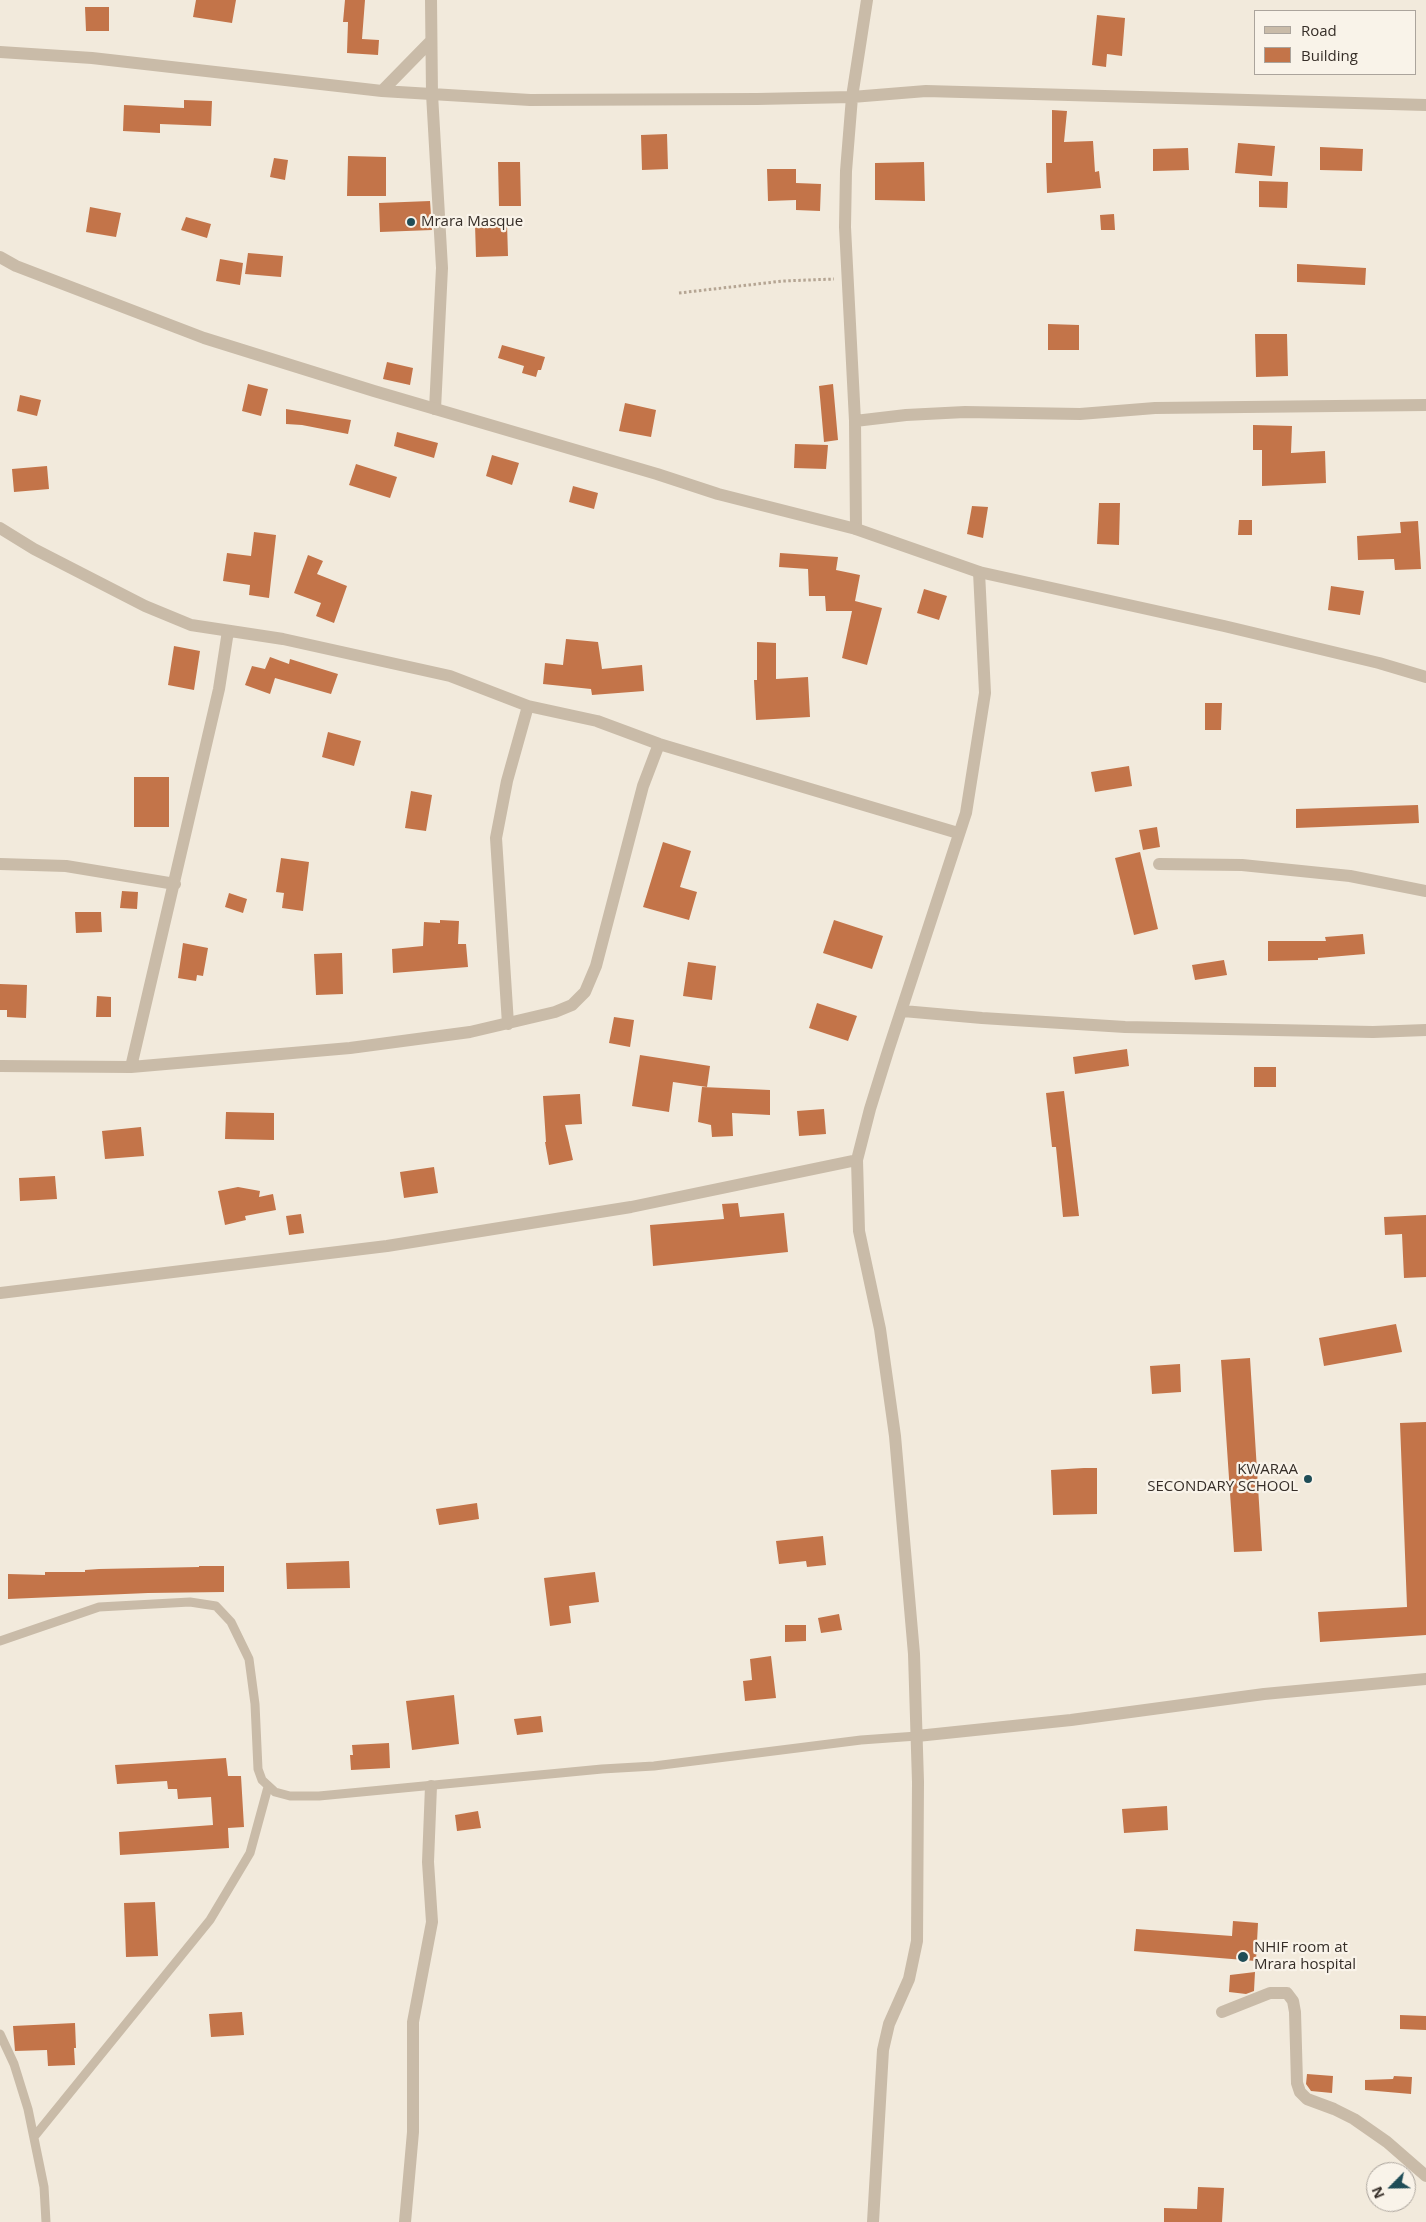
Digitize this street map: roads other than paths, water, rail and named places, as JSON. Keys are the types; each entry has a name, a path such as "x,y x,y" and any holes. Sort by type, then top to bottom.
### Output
{"street":[{"path":"431,0 432,94 442,268 435,409"},
{"path":"856,529 855,421 847,278 846,180 852,96 868,0"},
{"path":"382,91 431,41"},
{"path":"0,52 92,58 382,91 530,100 757,99 936,91 1426,105"},
{"path":"0,257 16,266 204,338 435,409 582,451 718,494 856,529 979,572 1224,626 1426,677"},
{"path":"855,421 906,415 958,412 1080,414 1155,408 1426,405"},
{"path":"0,528 34,549 144,606 191,625 284,639 450,676 528,706 597,721 659,744 958,833"},
{"path":"873,2222 883,2050 889,2024 910,1979 917,1941 917,1736 914,1654 896,1436 880,1329 859,1231 857,1160 870,1110 966,813 985,693 979,572"},
{"path":"131,1068 219,689 228,631"},
{"path":"508,1024 496,838 504,790 528,706"},
{"path":"0,1066 131,1068 350,1048 470,1032 508,1024 572,1006 585,992 596,966 643,786 659,744"},
{"path":"0,864 66,866 175,884"},
{"path":"1159,864 1242,865 1350,876 1426,891"},
{"path":"903,1011 1125,1027 1373,1032 1426,1030"},
{"path":"0,1293 396,1245 631,1207 857,1160"},
{"path":"917,1736 1070,1720 1264,1694 1426,1679"},
{"path":"405,2222 413,2132 413,2022 432,1922 428,1862 431,1786"},
{"path":"1222,2012 1270,1993 1287,1993 1293,2001 1295,2012 1297,2083 1300,2092 1307,2099 1354,2119 1387,2142 1426,2176"}],"lane":[{"path":"0,1641 99,1607 190,1602 216,1606 231,1622 249,1659 255,1704 258,1769 262,1780 275,1792 300,1796 654,1766 861,1740 917,1736"},
{"path":"34,2137 210,1920 250,1853 268,1787"},
{"path":"0,2034 14,2064 28,2109 44,2187 46,2222"}],"place":[{"name":"Mrara Masque","path":"411,222"},
{"name":"KWARAA SECONDARY SCHOOL","path":"1308,1479"},
{"name":"NHIF room at Mrara hospital","path":"1243,1957"}]}
